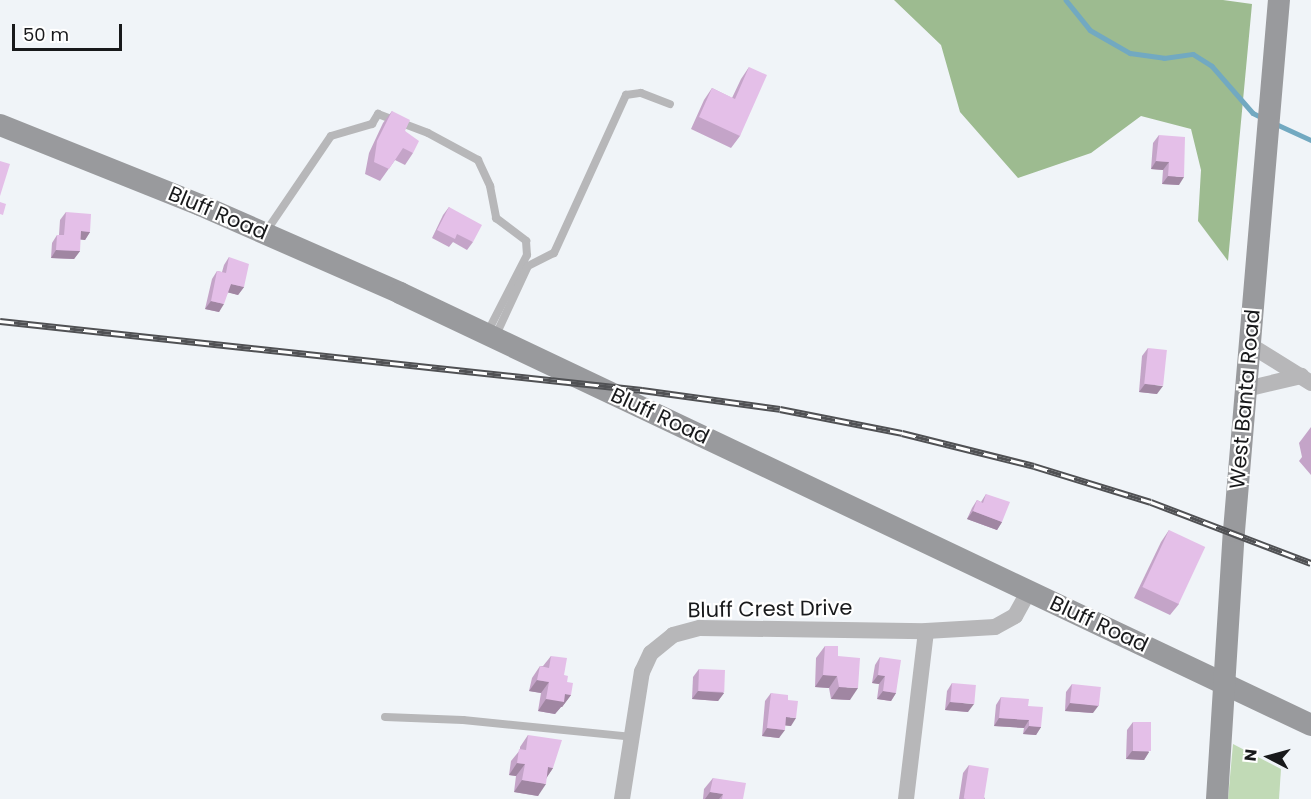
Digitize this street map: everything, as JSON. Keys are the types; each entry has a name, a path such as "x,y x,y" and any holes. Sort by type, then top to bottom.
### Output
{"main road":[{"name":"West Banta Road","path":"1217,799 1246,389 1279,0"},
{"name":"Bluff Road","path":"0,125 265,233 490,335 1311,725"}],"street":[{"path":"1250,345 1306,380"},
{"path":"1246,389 1306,380"},
{"name":"Bluff Crest Drive","path":"622,799 645,666 661,643 680,632 700,628 926,631 1003,626 1015,616 1029,591"},
{"path":"906,799 926,631"}],"lane":[{"path":"490,335 528,266 554,253 626,95 641,93 670,104"},
{"path":"265,233 331,136 372,124 378,114 428,133 478,160 490,186 496,218 526,241 527,255 490,335"},
{"path":"385,717 462,720 632,737"}],"green space":[{"path":"894,0 1223,0 1252,4 1228,261 1198,221 1201,170 1191,129 1141,116 1091,153 1018,178 960,112 941,45"},
{"path":"1233,744 1281,769 1279,799 1228,799"}],"building":[{"path":"749,67 767,75 740,136 699,117 712,88 735,99"},
{"path":"392,111 410,120 405,131 419,141 413,153 403,148 389,169 374,162 377,141"},
{"path":"1159,135 1185,137 1184,177 1168,176 1169,162 1156,161"},
{"path":"0,161 10,164 0,196"},
{"path":"0,202 6,204 3,215 0,214"},
{"path":"449,207 482,225 473,242 457,234 455,239 437,230"},
{"path":"66,212 91,214 90,232 81,231 80,251 56,250 57,235 64,235"},
{"path":"229,257 249,264 244,287 231,284 224,304 211,301 217,271 226,273"},
{"path":"1148,348 1167,350 1163,386 1144,384"},
{"path":"986,494 1010,502 1002,522 973,511 977,500 983,503"},
{"path":"1169,530 1205,547 1179,604 1142,587"},
{"path":"825,646 838,646 838,656 860,658 858,688 839,687 837,676 823,675"},
{"path":"551,656 567,658 564,675 568,676 567,682 573,683 571,695 565,694 564,702 546,699 549,682 537,680 540,666 549,668"},
{"path":"880,657 901,660 896,693 883,691 885,676 878,675"},
{"path":"699,669 725,670 724,692 698,691"},
{"path":"952,683 976,685 974,704 950,702"},
{"path":"1072,684 1101,687 1099,706 1070,703"},
{"path":"771,693 788,695 788,700 798,701 796,718 786,717 785,730 767,728"},
{"path":"1001,697 1029,699 1028,706 1043,707 1041,727 1029,726 1029,720 999,718"},
{"path":"1133,722 1151,722 1151,751 1133,751"},
{"path":"528,735 562,740 553,768 548,767 546,784 522,780 525,764 517,763 519,749 526,750"},
{"path":"969,765 989,768 984,799 964,799"},
{"path":"713,778 746,783 743,799 722,799 723,794 710,792"}],"waterway":[{"path":"1066,0 1090,30 1130,53 1164,58 1193,54 1212,66 1253,113 1261,117"},
{"path":"1274,123 1311,140"}],"railway":[{"path":"0,321 642,390 780,409 902,433 1034,466 1151,502 1311,563"}]}
